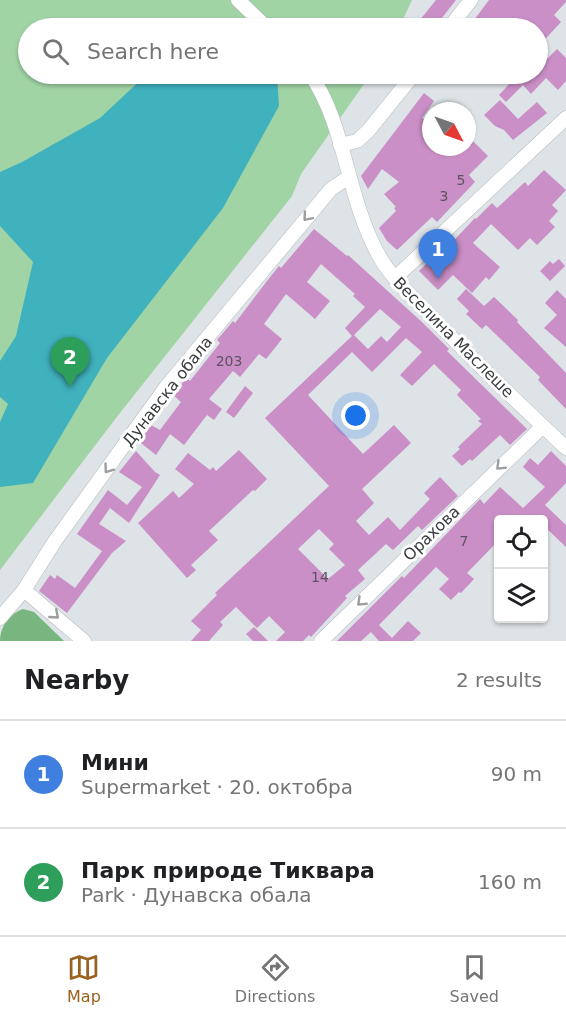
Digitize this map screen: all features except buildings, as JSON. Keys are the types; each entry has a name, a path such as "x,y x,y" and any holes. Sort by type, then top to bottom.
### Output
{"street":[{"path":"238,0 257,18"},
{"path":"457,18 471,0"},
{"name":"Веселина Маслеше","path":"315,84 325,102 369,237 377,254 395,278 465,352 566,448"},
{"path":"340,145 357,141 368,131 406,84"},
{"path":"395,278 566,118"},
{"name":"Дунавска обала","path":"0,618 24,590 55,541 166,387 331,189 349,177"},
{"name":"Орахова","path":"321,641 543,426"},
{"path":"24,590 84,641"}],"green space":[{"path":"0,0 412,0 404,18 18,18 18,84 364,84 301,174 292,196 116,418 0,570"},
{"path":"23,609 34,612 64,641 0,641 6,622"}],"water":[{"path":"136,84 278,84 279,106 223,208 107,358 33,483 0,487 0,422 8,404 0,397 0,361 16,336 33,262 0,226 0,172 100,118"}],"place":[{"name":"Мини","path":"438,279"},
{"name":"Парк природе Тиквара","path":"70,387"}]}
